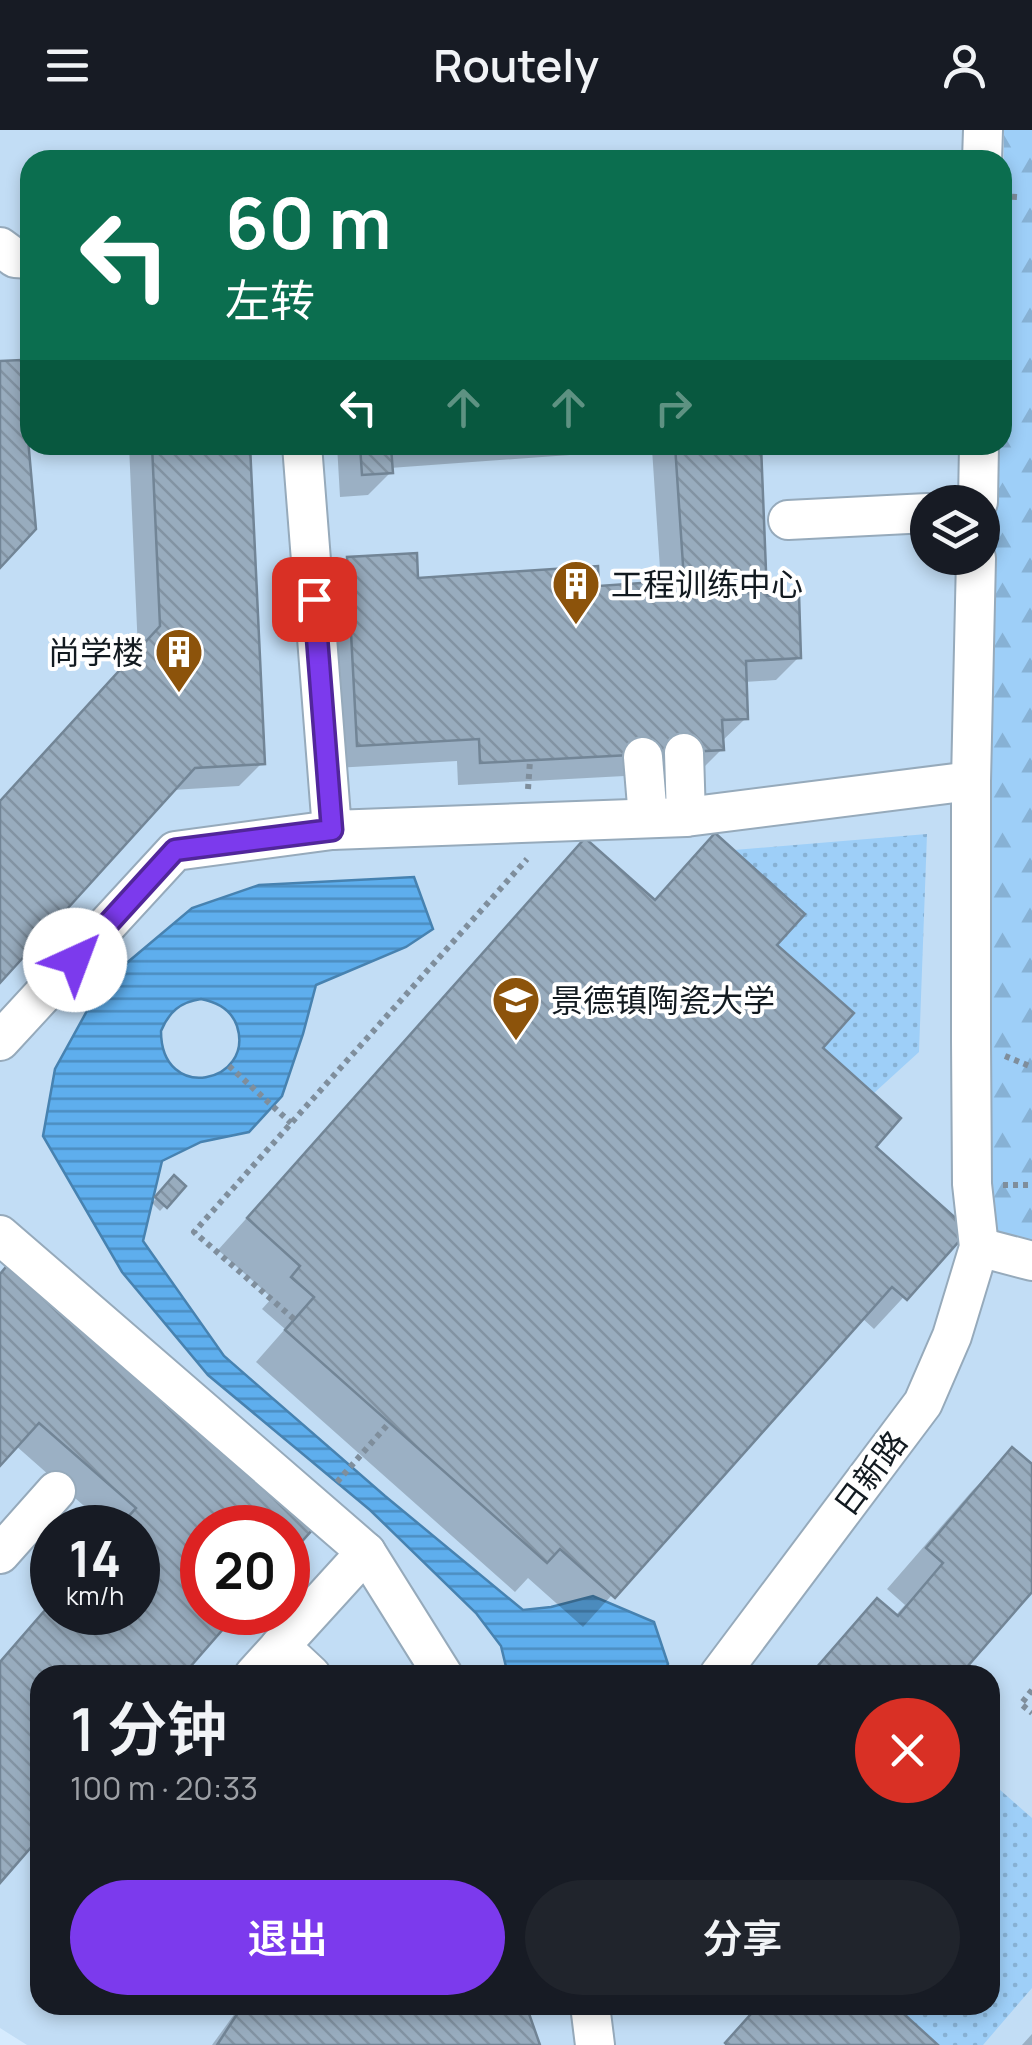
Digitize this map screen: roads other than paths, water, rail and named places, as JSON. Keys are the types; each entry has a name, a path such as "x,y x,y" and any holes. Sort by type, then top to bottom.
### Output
{"lane":[{"path":"303,455 332,830"},
{"path":"978,485 979,455"},
{"path":"788,520 910,514"},
{"path":"976,575 970,781 972,1184 979,1247 1032,1262"},
{"path":"684,753 686,817"},
{"path":"644,757 648,818"},
{"path":"0,1041 175,850 332,830 686,817 970,781"},
{"path":"0,1235 366,1552 436,1665"},
{"name":"日新路","path":"726,1665 922,1403 952,1336 979,1247"},
{"path":"0,1554 56,1491"},
{"path":"263,1665 366,1552"},
{"path":"280,1646 300,1665"},
{"path":"591,2015 595,2045"}],"place":[{"name":"工程训练中心","path":"576,626"},
{"name":"尚学楼","path":"179,694"},
{"name":"景德镇陶瓷大学","path":"516,1042"}]}
